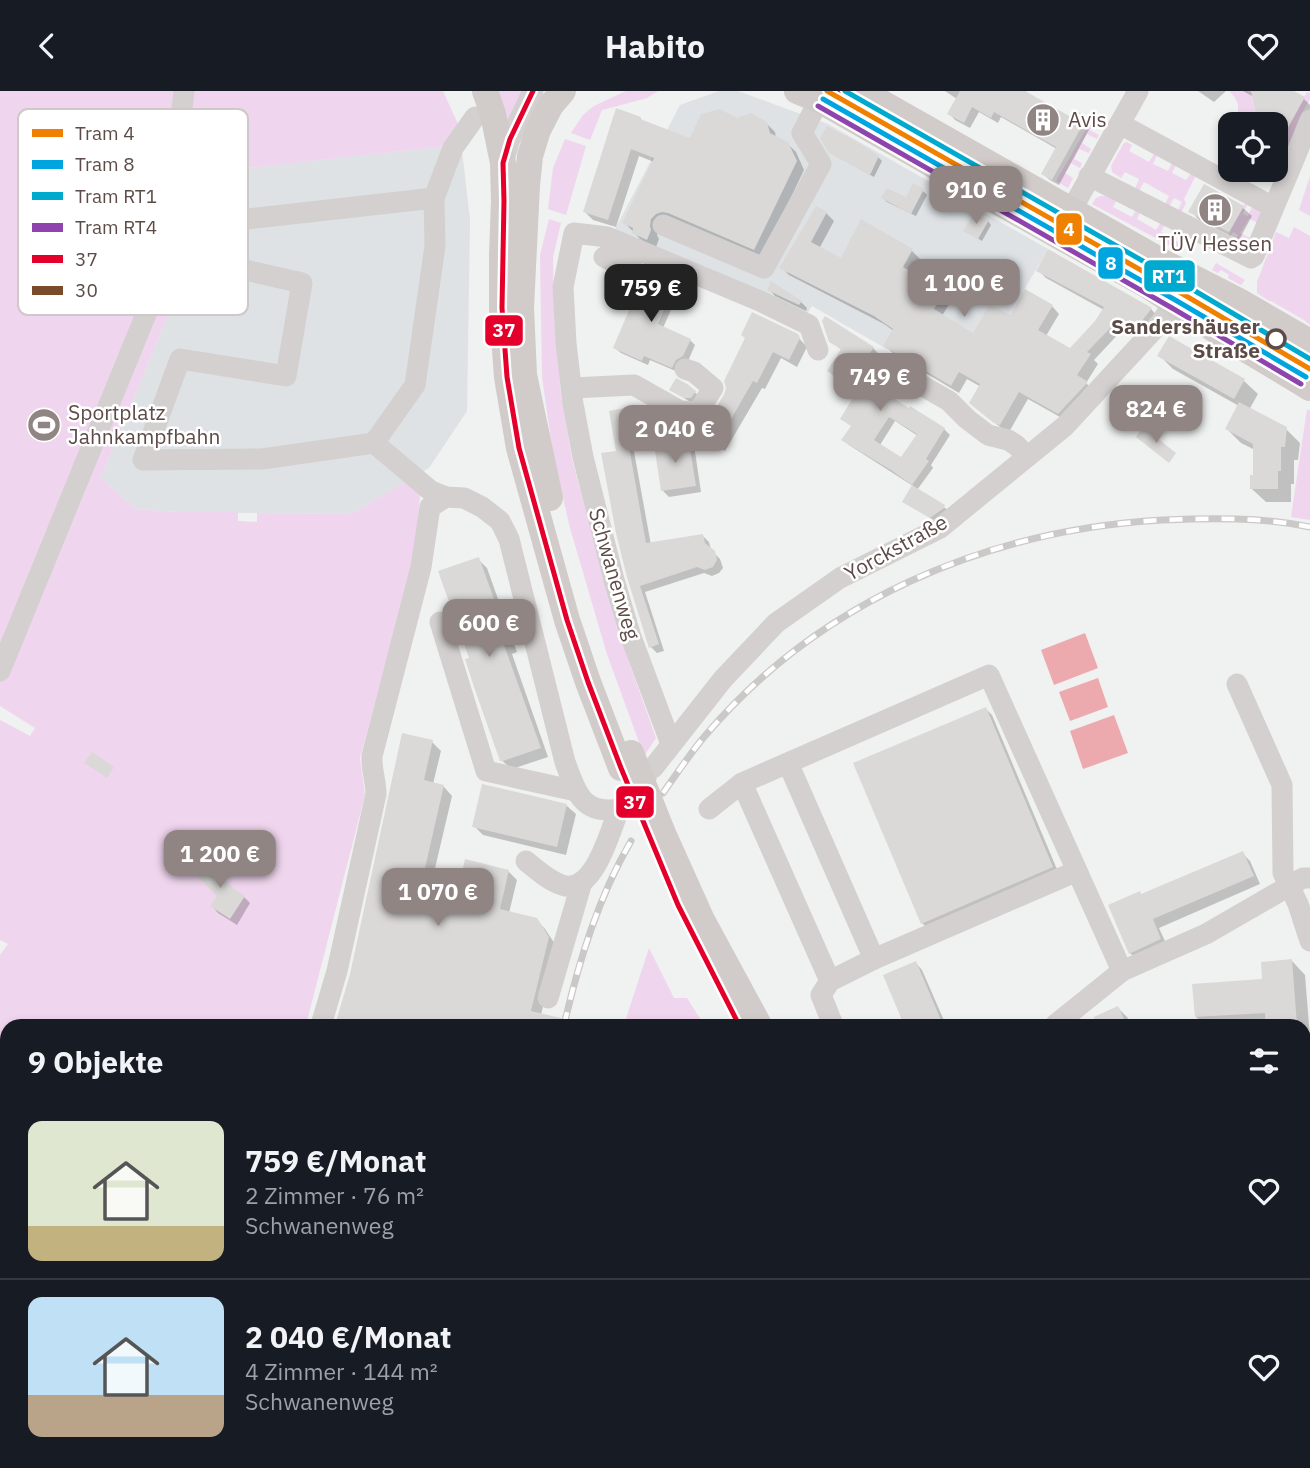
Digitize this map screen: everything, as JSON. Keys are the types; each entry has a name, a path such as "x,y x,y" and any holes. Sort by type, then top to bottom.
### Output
{"main road":[{"path":"485,91 493,114 503,163 502,308 507,377 519,448 568,620 588,682 626,760 658,838 756,1019"},
{"path":"563,91 538,130 530,156 521,308 524,375 551,507 576,601 608,694 626,760"},
{"path":"860,91 1310,342"},
{"path":"817,94 1051,232 1145,284 1178,296 1310,388"},
{"path":"658,838 678,905 736,1019"}],"street":[{"path":"182,109 184,91"},
{"path":"503,163 510,139 533,91"},
{"path":"1072,209 1138,91"},
{"path":"663,225 764,268 821,164 802,133 817,94"},
{"path":"248,271 302,283 286,376 180,359 143,460 262,459 374,443 415,385 435,246 434,198 453,148 475,117"},
{"path":"1089,176 1251,258 1310,120"},
{"path":"1120,124 1273,207"},
{"path":"248,219 434,198"},
{"name":"Schwanenweg","path":"637,249 607,237 574,233 563,286 566,343 583,457 614,580 631,637 671,744"},
{"path":"604,257 627,269 637,249 761,301 809,325 818,350"},
{"path":"1178,296 1310,365"},
{"name":"Yorckstraße","path":"653,768 723,679 776,623 841,578 940,527 1065,426 1161,322 1178,296"},
{"path":"0,671 146,315"},
{"path":"572,388 634,385 680,411 698,412 713,388 694,372 685,369"},
{"path":"893,369 949,401 988,435 1008,440 1027,456"},
{"path":"374,443 431,491 446,497 464,498 482,507 500,521 509,539 565,762 576,791 581,800 591,807 606,811 619,809 595,868 581,885 548,998"},
{"path":"323,1019 337,971 376,794 376,780 371,767 372,756 421,567 429,507 446,497"},
{"path":"440,622 486,771 576,791"},
{"path":"709,809 742,783 989,675 1122,971"},
{"path":"1237,684 1282,785 1283,873 1298,904 1310,941"},
{"path":"788,763 874,960"},
{"path":"742,783 830,981"},
{"path":"526,861 562,885 581,885"},
{"path":"831,1019 821,995 830,981 1077,871"},
{"path":"1062,1019 1122,971 1206,934 1303,878 1310,878"}],"shaded area":[{"path":"0,91 177,91 175,109 18,109 18,315 136,315 0,660"},
{"path":"190,91 443,91 458,124 447,146 248,168 248,109 188,109"},
{"path":"496,91 528,91 508,129"},
{"path":"626,91 658,91 647,98 602,110 590,140 571,133 583,115 594,106"},
{"path":"719,91 738,91 828,124 1048,249 992,345 979,337 951,386 812,306 800,324 613,233 680,105"},
{"path":"1229,91 1247,91 1253,94 1255,112 1238,112 1234,96"},
{"path":"1307,92 1310,93 1310,99 1302,113 1299,135 1288,157 1288,126"},
{"path":"1089,124 1092,125 1090,130 1099,135 1097,139 1087,134 1082,143 1091,149 1089,153 1079,149 1074,159 1082,163 1080,168 1071,163 1065,173 1073,178 1068,188 1056,181"},
{"path":"565,139 586,146 566,215 548,209 553,168"},
{"path":"1127,142 1132,145 1129,151 1149,162 1154,154 1157,155 1153,164 1168,171 1172,163 1176,165 1172,173 1186,180 1191,173 1196,175 1184,199 1186,203 1180,215 1177,212 1182,202 1174,198 1168,208 1164,206 1169,196 1144,182 1139,191 1135,189 1139,179 1125,172 1121,178 1112,172 1111,166"},
{"path":"447,146 462,151 470,219 467,411 429,468 351,514 136,509 101,478 168,315 248,315 248,168"},
{"path":"1310,176 1310,216 1299,210"},
{"path":"1101,196 1116,201 1113,207 1132,217 1137,208 1141,210 1137,219 1156,230 1161,222 1165,224 1161,232 1181,244 1178,250 1092,204"},
{"path":"1246,202 1248,203 1243,214 1248,216 1253,205 1260,212 1259,223 1249,219 1240,233 1250,238 1245,245 1233,243 1238,235 1233,232 1225,241"},
{"path":"549,219 561,223 553,257 554,318 561,395 572,459 630,665 656,738 644,756 607,654 570,528 553,454 542,377 540,255"},
{"path":"1294,227 1310,236 1310,325 1257,293 1257,282 1276,232 1289,238"},
{"path":"1216,263 1245,280 1241,285 1228,278 1229,275 1221,270 1218,273 1212,270"},
{"path":"150,315 168,315 101,478 136,509 238,512 238,521 257,522 257,513 351,514 405,482 420,495 415,554 360,758 365,795 308,1019 0,1019 0,955 8,944 0,940 0,720 30,736 35,728 0,706 0,681"},
{"path":"1307,409 1310,411 1310,520 1291,517"},
{"path":"1085,633 1098,668 1054,685 1041,650"},
{"path":"1098,678 1108,707 1070,721 1059,692"},
{"path":"1114,715 1128,753 1083,769 1070,731"},
{"path":"649,948 674,998 687,998 700,1019 626,1019"}],"building":[{"path":"960,91 1025,91 1071,117 1075,110 1087,117 1052,180 1041,174 1056,147 994,112 991,118 972,107 964,123 947,114"},
{"path":"1251,91 1294,91 1305,97 1288,127 1288,112 1255,112"},
{"path":"616,108 690,138 701,114 720,109 737,118 751,113 767,122 770,133 788,142 797,161 754,250 662,212 651,219 647,240 632,233 633,228 622,223 654,158 631,149 608,220 583,212"},
{"path":"827,126 879,156 870,175 829,153 820,138"},
{"path":"913,183 924,189 911,214 881,198 887,188 906,197"},
{"name":"TÜV Hessen","path":"1204,184 1244,206 1229,232 1188,212"},
{"path":"816,206 827,212 811,242 841,258 861,219 913,249 903,267 930,283 934,276 949,285 934,309 973,333 990,304 1010,315 1025,289 1053,305 1038,330 1070,348 1095,321 1104,307 1036,271 1048,249 1152,308 1134,331 1117,321 1087,352 1091,354 1077,375 1088,382 1058,414 1019,392 1000,425 969,403 980,384 959,372 951,386 883,346 893,329 874,316 779,268"},
{"path":"975,212 989,220 978,239 963,231"},
{"path":"647,268 676,280 658,324 691,339 683,356 676,360 672,368 644,356 642,361 613,348"},
{"path":"771,281 802,301 799,305 767,290"},
{"path":"752,312 798,334 800,338 789,360 773,352 757,383 753,381 716,445 695,432 699,425 709,419 724,395 724,381 745,338 741,335"},
{"path":"825,316 874,347 856,375 945,428 926,459 929,461 912,485 841,440 851,426 840,419 857,391 827,371 841,349 829,342 822,321","holes":["889,417 917,434 901,457 874,440"]},
{"path":"1169,336 1245,379 1234,399 1157,356"},
{"path":"676,378 696,391 691,398 684,398 669,390"},
{"path":"1239,402 1287,427 1285,447 1281,447 1278,489 1250,489 1253,444 1225,429"},
{"path":"630,407 634,428 626,430 646,543 703,534 705,543 715,551 717,560 713,567 705,570 697,567 640,586 659,644 649,648 616,533 601,453 616,451 609,411"},
{"path":"1143,427 1176,453 1169,463 1136,437"},
{"path":"688,437 696,486 661,491 655,451 662,450 661,441"},
{"path":"912,485 945,505 944,508 930,518 902,502"},
{"path":"479,557 510,644 504,645 541,748 503,761 500,761 474,687 465,659 469,658 438,571"},
{"path":"986,707 1053,867 921,924 853,763"},
{"path":"402,733 433,740 424,780 444,785 420,890 456,899 465,859 509,870 500,909 537,918 549,937 531,1011 565,1019 337,1019 350,974"},
{"path":"92,752 114,767 107,778 84,763"},
{"path":"482,784 567,804 557,847 472,827"},
{"path":"1243,851 1254,876 1153,919 1161,939 1129,954 1108,905"},
{"path":"205,860 245,896 230,919 210,906 217,896 193,872"},
{"path":"1292,959 1297,1019 1265,1019 1265,1013 1195,1017 1192,984 1262,979 1261,962"},
{"path":"916,961 940,1019 901,1019 883,975"},
{"path":"1118,1006 1124,1019 1095,1019 1094,1017"}],"tunnel":[{"path":"619,809 649,772"}],"railway":[{"path":"663,793 704,737 749,689 799,647 853,611 910,581 970,557 1032,539 1097,527 1162,520 1218,519 1273,521 1310,527"},
{"path":"566,1019 591,930 631,841"}],"tram line":[{"name":"4","path":"827,91 1310,369"},
{"name":"RT1","path":"845,91 1310,359"},
{"name":"8","path":"823,99 1306,377"},
{"name":"RT4","path":"818,106 1301,384"}],"transit line":[{"name":"37","path":"533,91 510,139 503,163 502,308 507,377 519,448 567,620 588,682 678,905 736,1019"},
{"name":"37","path":"834,91 1310,365"},
{"name":"30","path":"830,99 1306,373"}],"place":[{"name":"Avis","path":"1043,120"},
{"name":"TÜV Hessen","path":"1215,210"},
{"name":"Sandershäuser Straße","path":"1276,339"},
{"name":"Sportplatz Jahnkampfbahn","path":"44,425"}]}
